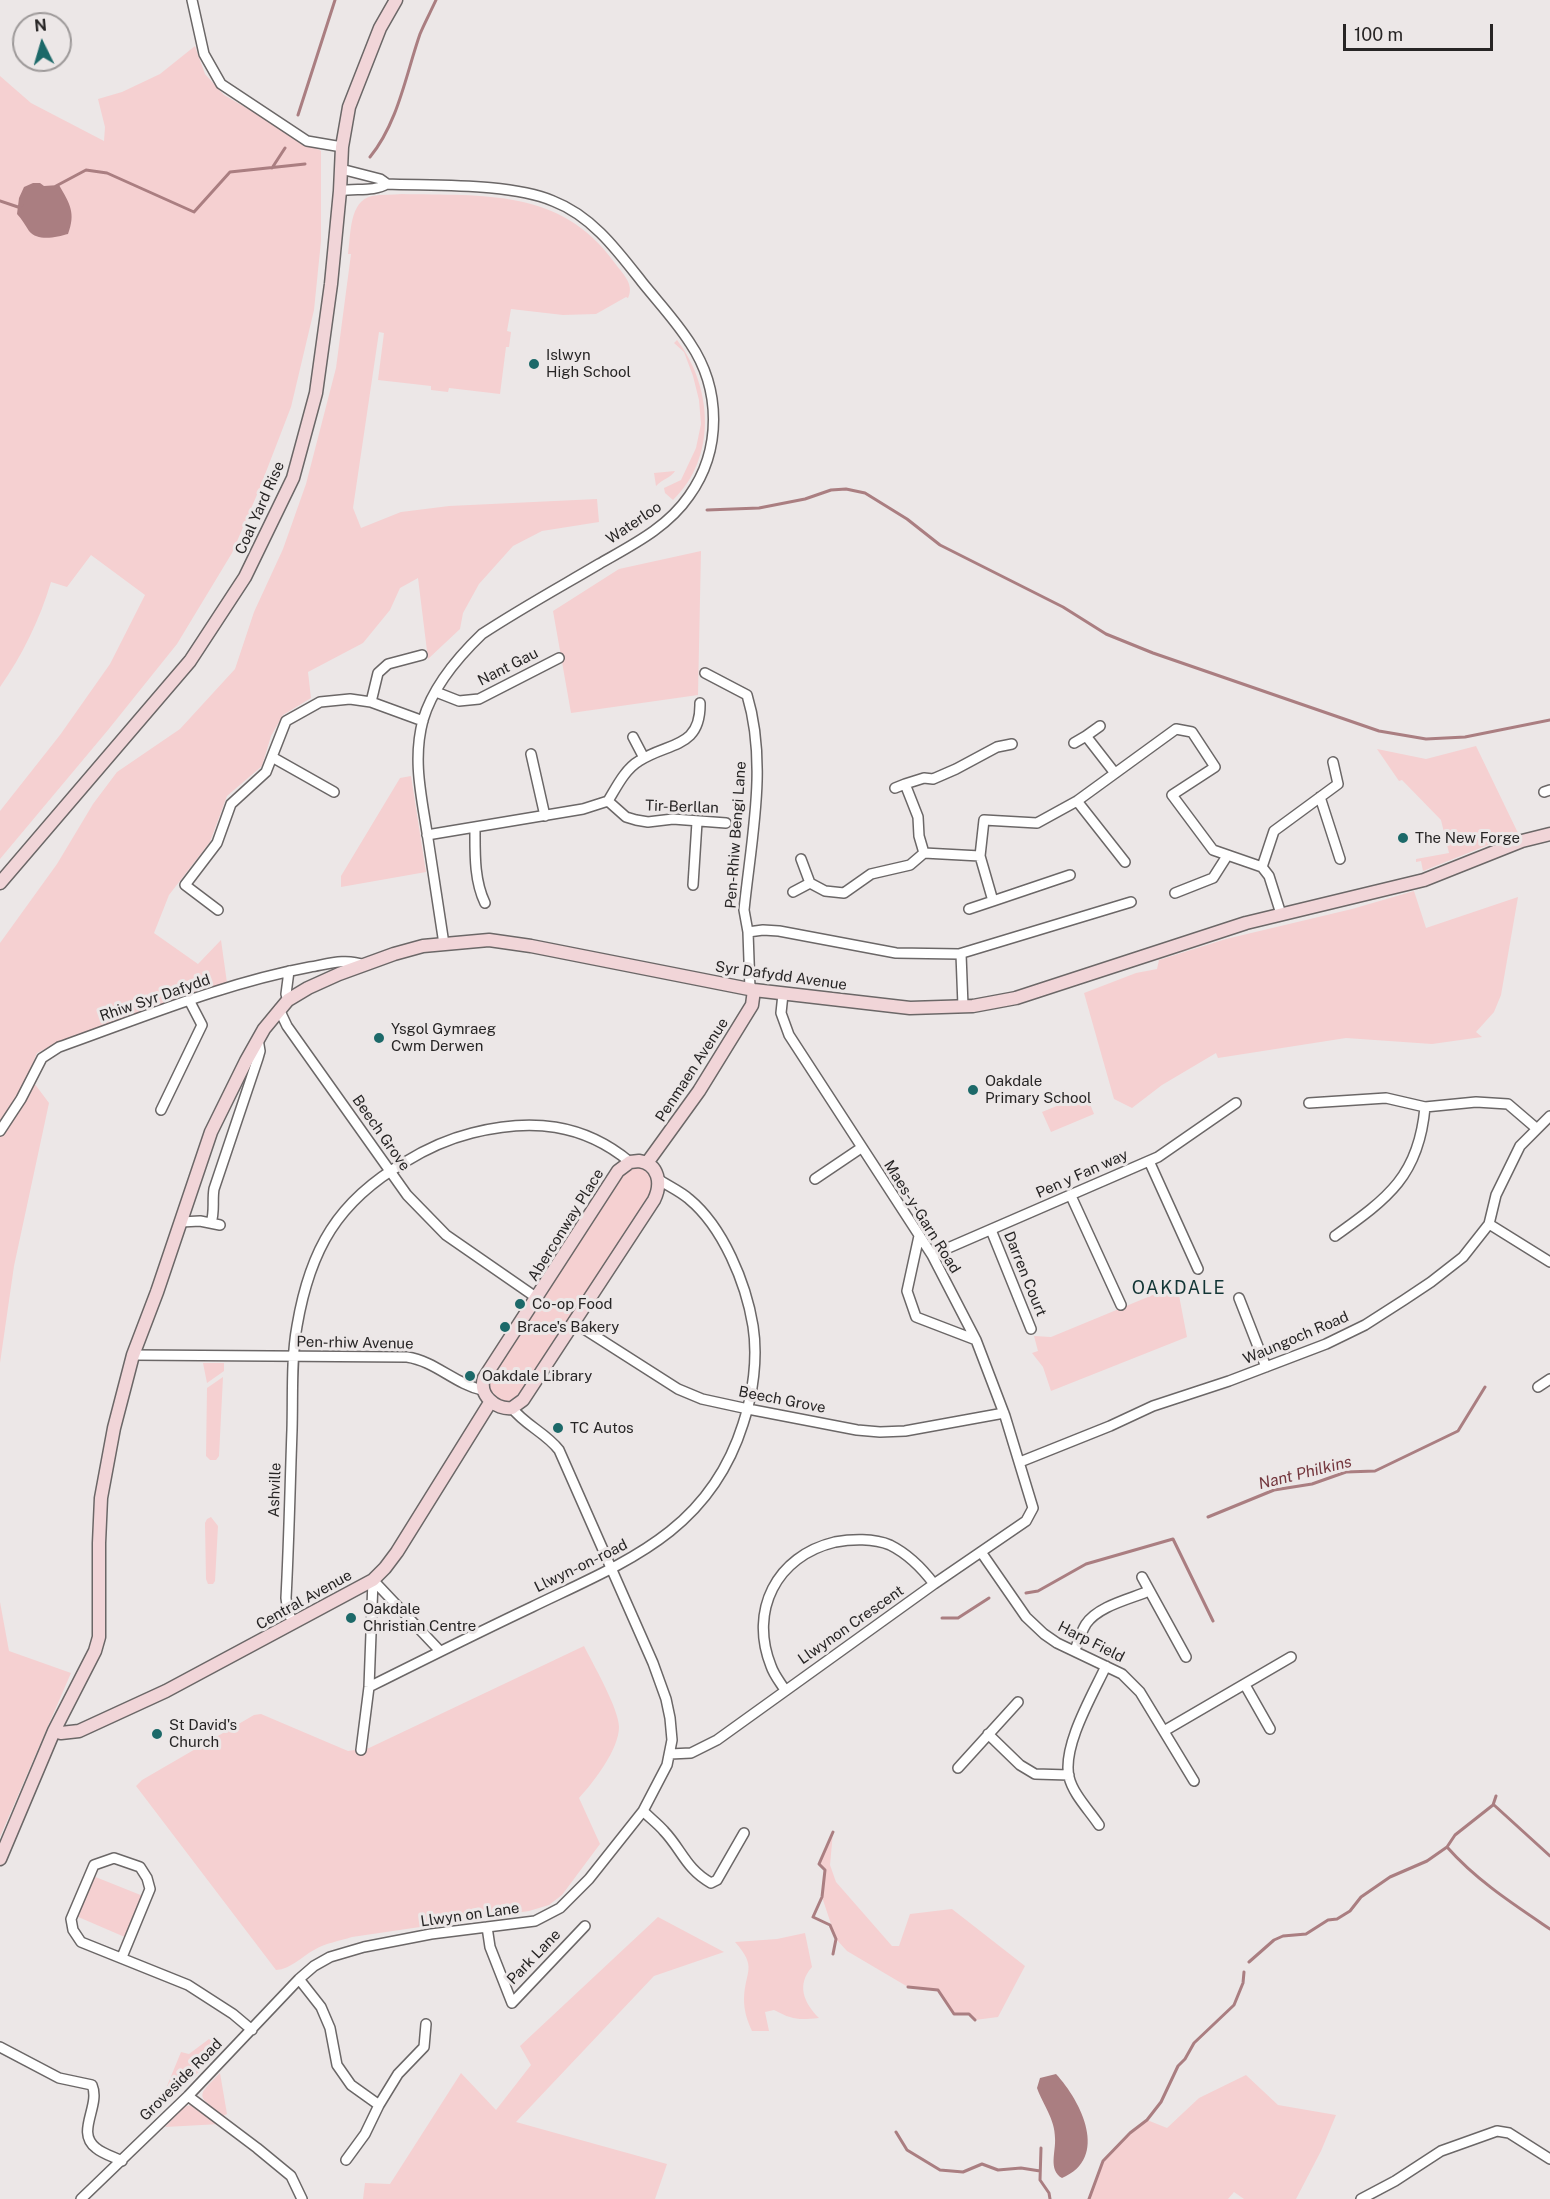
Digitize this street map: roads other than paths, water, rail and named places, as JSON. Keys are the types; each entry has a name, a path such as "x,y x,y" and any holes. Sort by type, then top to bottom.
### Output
{"street":[{"path":"192,0 204,54 221,84 307,141 342,147"},
{"name":"Coal Yard Rise","path":"0,883 190,661 250,567 293,478 316,393 331,284 342,147 349,107 380,28 396,0"},
{"name":"Waterloo","path":"341,169 380,179 387,184"},
{"name":"Waterloo","path":"340,191 380,188 387,184 498,189 531,193 558,202 609,240 691,344 703,366 711,389 714,410 711,446 702,475 690,496 676,512 645,537 482,634 464,652 436,692 423,721 417,771 444,944"},
{"path":"371,702 378,673 388,663 422,655"},
{"name":"Nant Gau","path":"436,692 459,701 479,699 559,658"},
{"name":"Pen-Rhiw Bengi Lane","path":"705,673 747,695 753,714 758,767 744,910 752,990"},
{"path":"218,910 185,885 217,843 231,804 266,772 286,721 320,702 350,699 371,702 423,721"},
{"path":"427,835 583,809 608,801 628,771 637,762 690,737 700,719 700,703"},
{"path":"1074,743 1100,726"},
{"path":"993,901 980,856 984,820 1036,823 1077,801 1176,729 1192,732 1215,766 1172,795 1214,850 1262,867 1269,876 1281,914"},
{"path":"1086,736 1114,772"},
{"path":"633,737 644,758"},
{"path":"895,788 924,778 933,779 997,747 1012,744"},
{"path":"531,753 545,816"},
{"path":"272,757 334,792"},
{"path":"1262,867 1274,831 1338,784 1333,762"},
{"path":"905,784 918,818 919,836 924,853"},
{"path":"1320,797 1340,859"},
{"name":"Tir-Berllan","path":"608,801 626,817 636,820 648,822 673,819 726,823"},
{"path":"1077,801 1125,862"},
{"path":"693,885 697,822"},
{"path":"475,828 476,864 481,894 485,903"},
{"name":"Syr Dafydd Avenue","path":"283,1005 318,984 364,964 404,951 444,944 489,940 752,990 910,1008 963,1006 1016,998 1246,923 1424,880 1522,841 1550,834"},
{"path":"801,859 810,884 825,891 844,893 871,874 910,866 924,853 980,856"},
{"path":"1175,893 1214,878 1227,856"},
{"path":"969,909 1070,875"},
{"path":"793,892 810,884"},
{"path":"748,933 763,930 779,931 896,953 961,954 1131,902"},
{"path":"961,954 963,1006"},
{"name":"Rhiw Syr Dafydd","path":"0,1131 21,1099 42,1058 59,1047 189,1000 289,971 342,961 364,964"},
{"path":"0,1859 54,1731 95,1651 99,1637 101,1498 114,1428 133,1355 158,1292 211,1132 258,1039 283,1005 289,971"},
{"name":"Penmaen Avenue","path":"647,1163 699,1091 752,1005 752,990"},
{"name":"Maes-y-Garn Road","path":"783,994 781,1013 789,1035 932,1255 976,1340 1004,1413 1033,1502"},
{"path":"161,1110 202,1025 189,1000"},
{"name":"Beech Grove","path":"283,1005 287,1026 407,1195 446,1235 537,1298"},
{"path":"181,1222 216,1224 214,1189 258,1058 260,1051 258,1039"},
{"path":"1309,1103 1386,1098 1425,1107 1476,1102 1508,1104 1536,1128"},
{"name":"Pen y Fan way","path":"932,1255 1149,1161 1236,1103"},
{"path":"1335,1236 1387,1197 1402,1178 1423,1133 1425,1107"},
{"name":"Waungoch Road","path":"1020,1462 1154,1406 1326,1344 1365,1325 1431,1282 1463,1257 1489,1224 1496,1195 1520,1146 1550,1116"},
{"name":"Ashville","path":"294,1623 288,1613 286,1598 296,1328 308,1280 325,1239 338,1217 354,1198 389,1171 424,1150 482,1130 518,1125 555,1126 582,1134 613,1148 630,1162"},
{"path":"815,1179 861,1148"},
{"path":"1149,1161 1198,1269"},
{"path":"491,1401 500,1407 512,1408 523,1400 654,1200 658,1192 657,1173 647,1163 630,1162"},
{"name":"Aberconway Place","path":"482,1390 484,1378 618,1171 630,1162"},
{"name":"Llwyn-on-road","path":"369,1687 611,1569 655,1544 677,1527 714,1487 738,1440 748,1410 753,1372 754,1336 740,1276 723,1242 689,1198 658,1179"},
{"path":"1071,1196 1121,1305"},
{"path":"1489,1224 1550,1262"},
{"name":"Darren Court","path":"991,1230 1031,1329"},
{"path":"919,1236 907,1291 916,1317 976,1340"},
{"path":"1239,1298 1266,1367"},
{"name":"Beech Grove","path":"573,1322 678,1389 748,1410 857,1430 880,1432 905,1431 1004,1413"},
{"name":"Pen-rhiw Avenue","path":"133,1355 418,1359 471,1388 482,1390 491,1401"},
{"path":"1538,1387 1550,1379"},
{"name":"Central Avenue","path":"54,1731 61,1733 79,1731 166,1691 373,1580 397,1552 491,1401"},
{"path":"512,1408 519,1417 552,1441 559,1450 611,1569"},
{"name":"Llwynon Crescent","path":"670,1754 691,1753 703,1749 1026,1521 1031,1514 1033,1502"},
{"path":"785,1690 771,1669 762,1629 773,1586 786,1569 804,1555 822,1545 844,1540 867,1540 887,1544 906,1554 922,1568 934,1584"},
{"name":"Harp Field","path":"981,1552 1026,1617 1056,1643 1075,1650 1131,1681 1194,1780"},
{"name":"Llwyn on Lane","path":"299,1978 330,1957 364,1947 431,1934 535,1921 560,1908 589,1879 643,1811 667,1765 670,1754 670,1718 653,1663 611,1569"},
{"path":"1143,1577 1186,1657"},
{"path":"373,1580 440,1651"},
{"path":"361,1750 369,1687 373,1580"},
{"path":"1075,1650 1091,1617 1149,1591"},
{"path":"1164,1731 1291,1658"},
{"path":"1099,1825 1073,1787 1069,1775 1069,1760 1077,1729 1106,1666"},
{"path":"1245,1685 1270,1729"},
{"path":"958,1768 1018,1702"},
{"path":"988,1734 1020,1766 1035,1774 1069,1775"},
{"path":"643,1811 665,1831 690,1867 711,1883 717,1880 744,1833"},
{"path":"122,1957 150,1889 147,1878 140,1867 114,1858 94,1865 71,1919 73,1930 81,1942 188,1985 233,2014 252,2030"},
{"name":"Park Lane","path":"487,1927 490,1947 512,2002 585,1926"},
{"path":"299,1978 321,2007 330,2028 338,2065 351,2085 379,2105"},
{"name":"Groveside Road","path":"81,2199 188,2096 299,1978"},
{"path":"346,2160 364,2134 398,2074 424,2047 426,2024"},
{"path":"0,2047 59,2078 92,2085 94,2088 93,2110 86,2130 89,2140 96,2148 122,2161"},
{"path":"188,2096 291,2176 302,2199"},
{"path":"1361,2199 1395,2181 1441,2151 1497,2131 1518,2138 1550,2159"}],"waterway":[{"path":"298,115 335,0"},
{"path":"370,157 388,129 420,34 436,0"},
{"path":"272,168 285,148"},
{"path":"56,186 86,170 107,173 194,212 230,172 305,164"},
{"path":"0,201 18,207 22,205"},
{"path":"707,510 759,508 805,499 831,490 846,489 865,493 907,519 940,545 1063,607 1106,634 1153,653 1379,731 1426,739 1465,737 1550,720"},
{"name":"Nant Philkins","path":"1208,1517 1274,1490 1312,1484 1346,1472 1375,1471 1458,1431 1485,1387"},
{"name":"Nant Philkins","path":"1026,1593 1038,1591 1086,1564 1173,1539 1213,1621"},
{"name":"Nant Philkins","path":"942,1618 958,1618 989,1598"},
{"path":"1249,1962 1274,1940 1283,1936 1306,1934 1328,1920 1337,1919 1350,1911 1361,1897 1390,1877 1427,1861 1447,1847 1455,1835 1493,1805 1496,1796"},
{"path":"1494,1805 1550,1856"},
{"name":"Nant Philkins","path":"833,1832 819,1864 825,1870 822,1897 813,1917 830,1925 836,1939 833,1954"},
{"path":"1447,1847 1483,1881 1550,1929"},
{"path":"1089,2199 1103,2161 1130,2133 1147,2120 1161,2102 1178,2066 1194,2043 1234,2005 1243,1983 1244,1972"},
{"name":"Nant Philkins","path":"908,1987 938,1990 954,2014 969,2014 975,2020"},
{"path":"896,2132 907,2150 940,2170 963,2172 982,2164 998,2170 1021,2168 1040,2171"},
{"name":"Nant Philkins","path":"1041,2148 1040,2180 1049,2193 1050,2199"}],"place":[{"name":"Islwyn High School","path":"534,364"},
{"name":"The New Forge","path":"1403,838"},
{"name":"Ysgol Gymraeg Cwm Derwen","path":"379,1038"},
{"name":"Oakdale Primary School","path":"973,1090"},
{"name":"Co-op Food","path":"520,1304"},
{"name":"Brace's Bakery","path":"505,1327"},
{"name":"Oakdale Library","path":"470,1376"},
{"name":"TC Autos","path":"558,1428"},
{"name":"Oakdale Christian Centre","path":"351,1618"},
{"name":"St David's Church","path":"157,1734"}],"district":[{"name":"OAKDALE","path":"1179,1288"}]}
